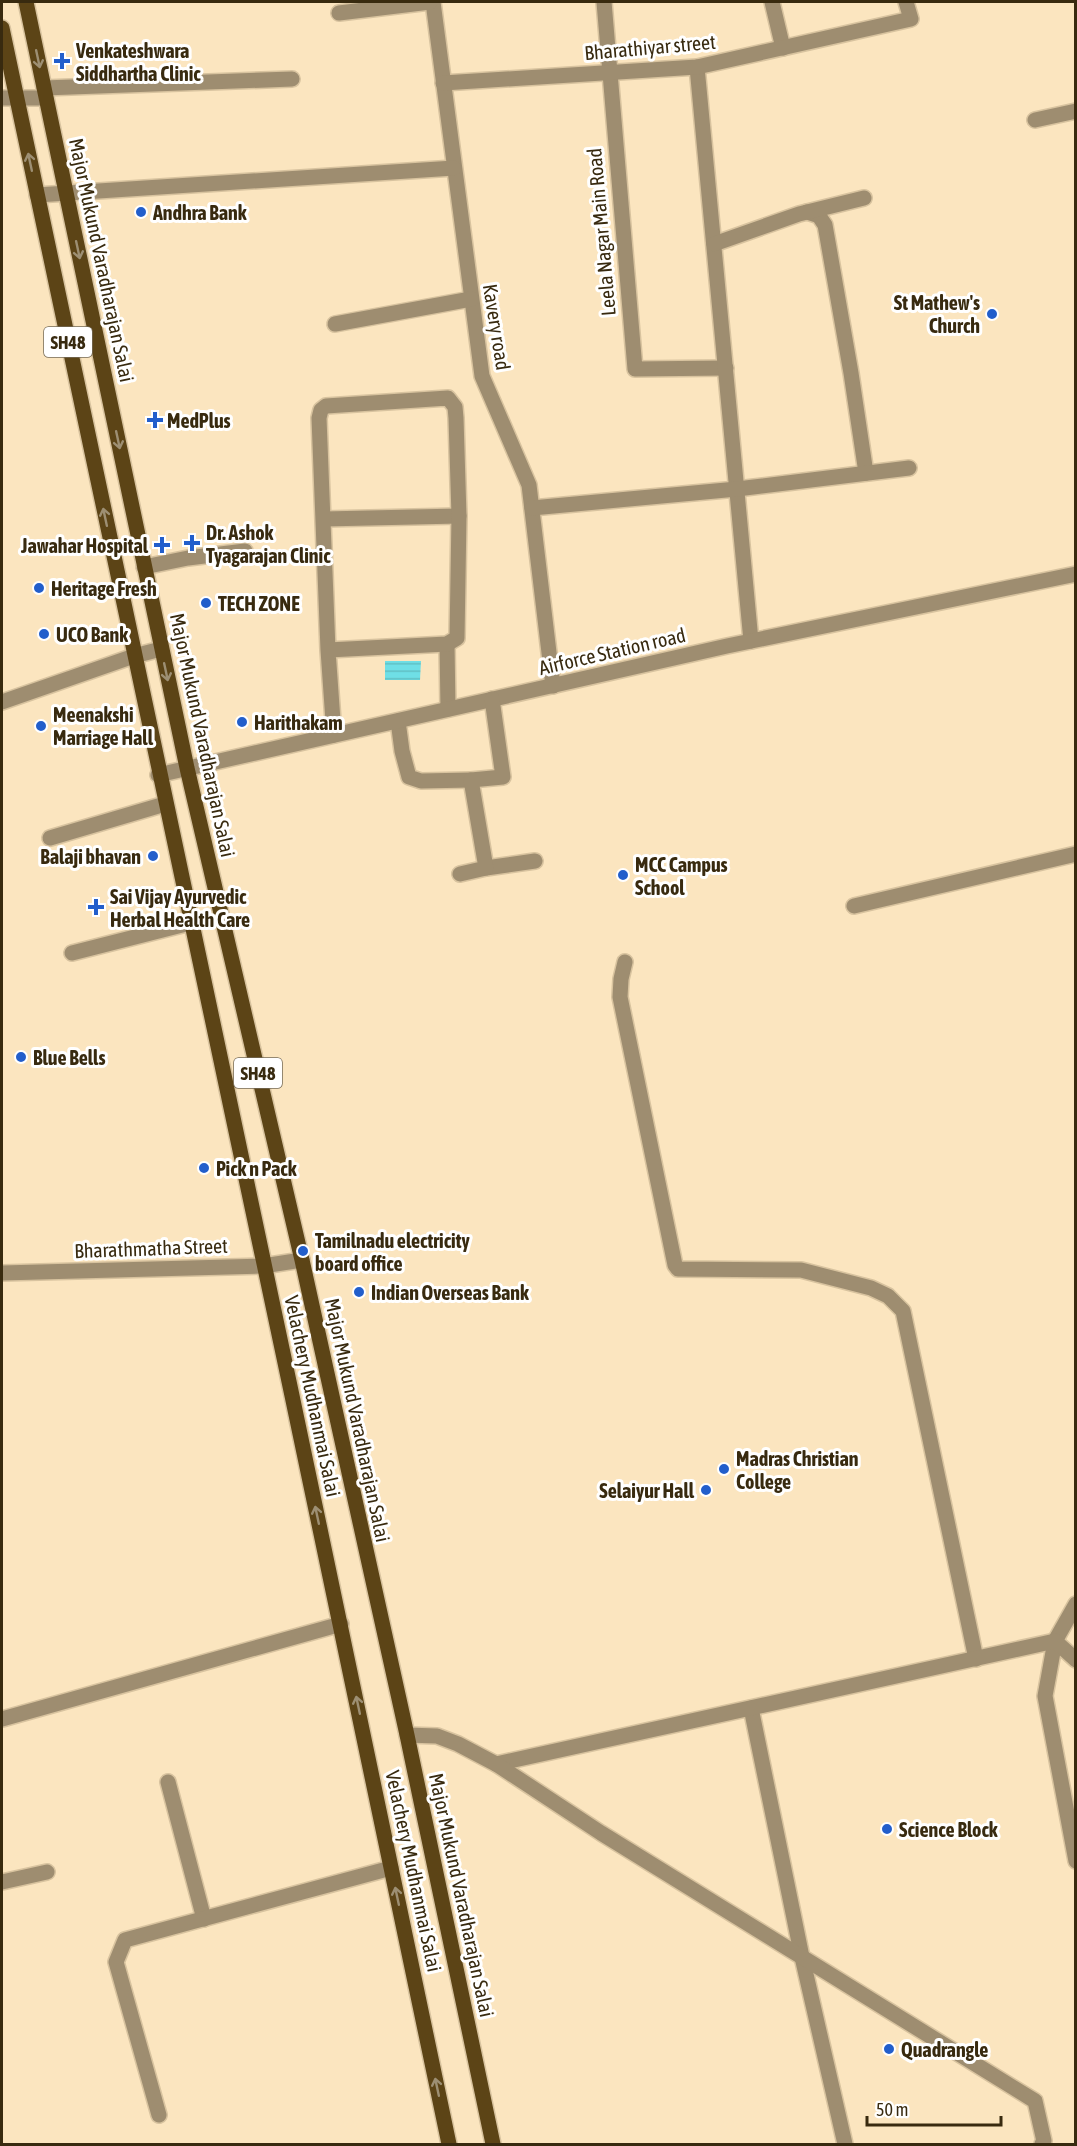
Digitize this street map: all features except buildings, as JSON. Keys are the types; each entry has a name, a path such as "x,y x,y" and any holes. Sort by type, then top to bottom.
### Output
{"main road":[{"name":"Major Mukund Varadharajan Salai","path":"26,2 161,649 302,1260 493,2145"},
{"name":"SH48","path":"2,28 9,98 37,195 134,656"},
{"name":"Velachery Mudhanmai Salai","path":"134,656 341,1624 449,2145"}],"street":[{"path":"339,13 432,2"},
{"name":"Kavery road","path":"432,2 482,376 529,485 553,686"},
{"name":"Leela Nagar Main Road","path":"604,2 635,369 726,368"},
{"path":"772,2 783,48"},
{"name":"Bharathiyar street","path":"443,83 697,67 911,19 906,2"},
{"path":"697,67 751,641"},
{"path":"9,98 45,93 292,79"},
{"path":"1035,120 1076,111"},
{"path":"37,195 454,168"},
{"path":"714,244 807,212 864,198"},
{"path":"807,212 819,216 825,225 866,473"},
{"path":"335,324 471,298"},
{"path":"328,650 447,644 456,638 459,516 455,407 448,398 327,406 321,410 319,418 328,650 334,735"},
{"path":"532,508 737,489 909,468"},
{"path":"324,519 459,516"},
{"path":"144,567 188,558 245,551"},
{"name":"Airforce Station road","path":"158,775 751,641 1076,574"},
{"path":"447,644 448,709"},
{"path":"2,702 134,656 161,649"},
{"path":"398,720 402,751 409,777 421,781 503,777 492,699"},
{"path":"471,780 486,868"},
{"path":"50,838 165,804"},
{"path":"854,906 1076,854"},
{"path":"460,874 535,861"},
{"path":"72,953 190,923"},
{"path":"625,962 620,997 675,1265 678,1269 801,1270 872,1288 888,1296 903,1311 976,1659"},
{"name":"Bharathmatha Street","path":"2,1273 263,1266 302,1260"},
{"path":"1076,1604 1055,1641 1045,1696 1076,1861"},
{"path":"2,1719 341,1624"},
{"path":"496,1764 1055,1641"},
{"path":"1055,1641 1076,1660"},
{"path":"751,1708 802,1957 845,2145"},
{"path":"406,1735 437,1736 496,1764 601,1833 1035,2101 1044,2142 1042,2145"},
{"path":"168,1782 204,1919"},
{"path":"159,2115 116,1962 125,1940 392,1868"},
{"path":"2,1882 47,1872"}],"water":[{"path":"385,661 421,661 420,680 385,680"}],"place":[{"name":"Venkateshwara Siddhartha Clinic","path":"62,61"},
{"name":"Andhra Bank","path":"141,212"},
{"name":"St Mathew's Church","path":"992,314"},
{"name":"MedPlus","path":"155,420"},
{"name":"Dr. Ashok Tyagarajan Clinic","path":"192,543"},
{"name":"Jawahar Hospital","path":"162,545"},
{"name":"Heritage Fresh","path":"39,588"},
{"name":"TECH ZONE","path":"206,603"},
{"name":"UCO Bank","path":"44,634"},
{"name":"Harithakam","path":"242,722"},
{"name":"Meenakshi Marriage Hall","path":"41,726"},
{"name":"Balaji bhavan","path":"153,856"},
{"name":"MCC Campus School","path":"623,875"},
{"name":"Sai Vijay Ayurvedic Herbal Health Care","path":"96,907"},
{"name":"Blue Bells","path":"21,1057"},
{"name":"Pick n Pack","path":"204,1168"},
{"name":"Tamilnadu electricity board office","path":"303,1251"},
{"name":"Indian Overseas Bank","path":"359,1292"},
{"name":"Madras Christian College","path":"724,1469"},
{"name":"Selaiyur Hall","path":"706,1490"},
{"name":"Science Block","path":"887,1829"},
{"name":"Quadrangle","path":"889,2049"}]}
